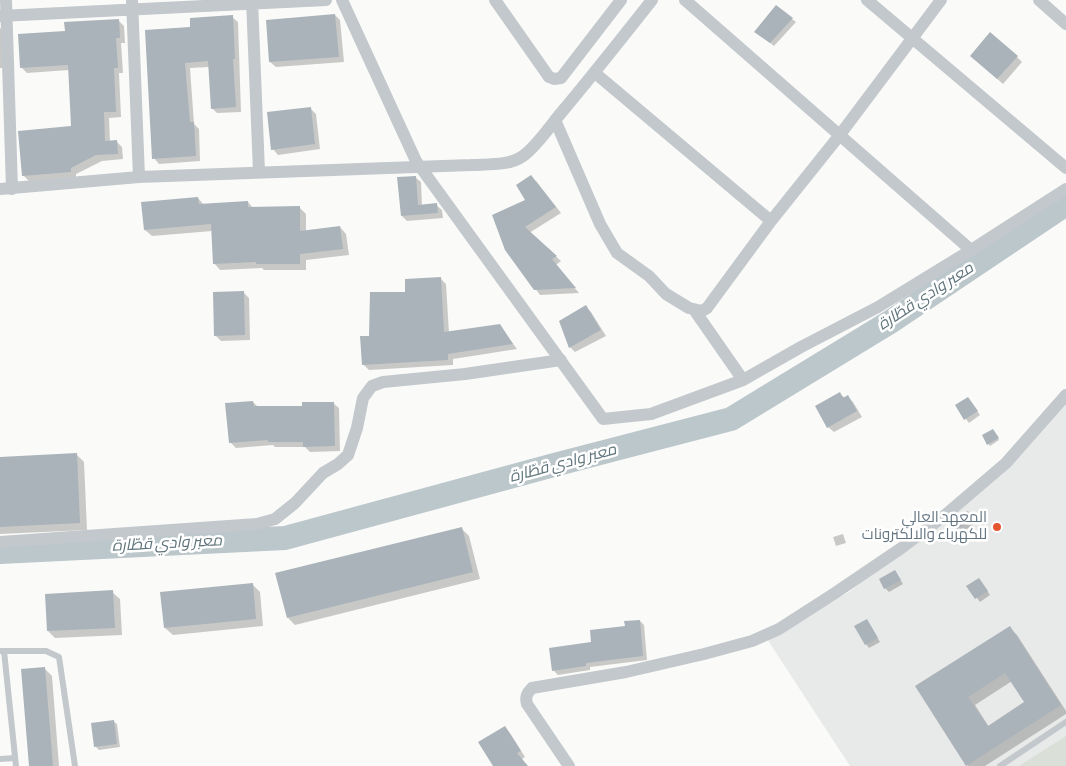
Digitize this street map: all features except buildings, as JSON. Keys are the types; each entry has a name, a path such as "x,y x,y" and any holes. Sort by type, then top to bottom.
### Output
{"street":[{"path":"6,0 3,16 6,189 139,177 420,167 500,163 513,160 523,156 555,120 652,0"},
{"path":"3,16 132,5 326,0"},
{"path":"342,0 412,155 603,419 651,414 743,380 878,307 1066,189"},
{"path":"495,0 549,77 554,79 561,78 621,0"},
{"path":"685,0 838,136 971,250"},
{"path":"867,0 1066,168"},
{"path":"695,311 702,311 707,308 771,221 941,0"},
{"path":"1039,0 1066,24"},
{"path":"253,2 259,172"},
{"path":"132,5 139,177"},
{"path":"594,73 771,221"},
{"path":"555,120 600,224 617,254 649,276 666,294 695,311 743,380"},
{"path":"0,542 256,524 275,519 295,503 323,473 348,455 357,428 363,398 372,386 383,382 465,374 561,360"},
{"path":"569,766 527,704 526,698 532,688 626,672 704,654 752,641 778,629 900,549 944,516 1006,463 1066,395"}],"lane":[{"path":"16,766 3,677 2,651 46,651 59,657 75,766"},
{"path":"1000,766 1066,722"},
{"path":"0,759 15,758"}],"shaded area":[{"name":"المعهد العالي للكهرباء والالكترونات","path":"1066,396 1066,766 850,766 767,639 849,592 1006,463"},
{"path":"1066,736 1066,766 1019,766"}],"waterway":[{"name":"معبر وادي قطّارة","path":"0,552 285,538 731,419 890,322 1066,204"}],"place":[{"name":"المعهد العالي للكهرباء والالكترونات","path":"997,527"}]}
